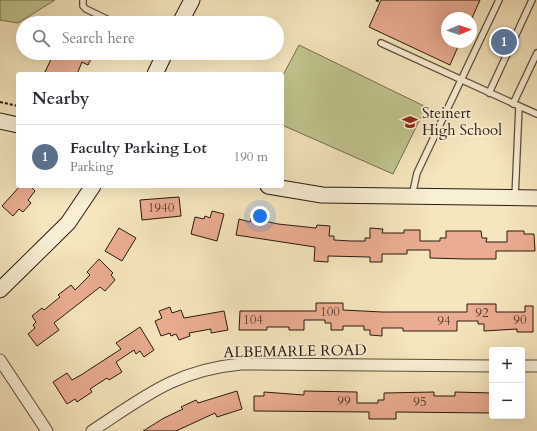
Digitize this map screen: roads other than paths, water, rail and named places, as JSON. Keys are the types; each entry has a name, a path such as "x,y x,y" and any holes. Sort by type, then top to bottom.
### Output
{"street":[{"path":"184,16 192,0"},
{"path":"0,121 16,125"},
{"path":"0,290 68,223 92,188"},
{"path":"280,188 322,195 537,198"},
{"path":"0,360 47,431"},
{"name":"ALBEMARLE ROAD","path":"92,431 158,388 179,377 220,366 241,364 489,366"},
{"path":"525,366 537,366"}],"lane":[{"path":"83,0 83,6 86,10 99,16"},
{"path":"411,196 416,173 499,0"},
{"path":"489,93 532,0"},
{"path":"380,43 537,114"},
{"path":"513,104 537,53"},
{"path":"515,198 519,106"}],"place":[{"name":"Faculty Parking Lot","path":"504,42"},
{"name":"Steinert High School","path":"410,122"}]}
